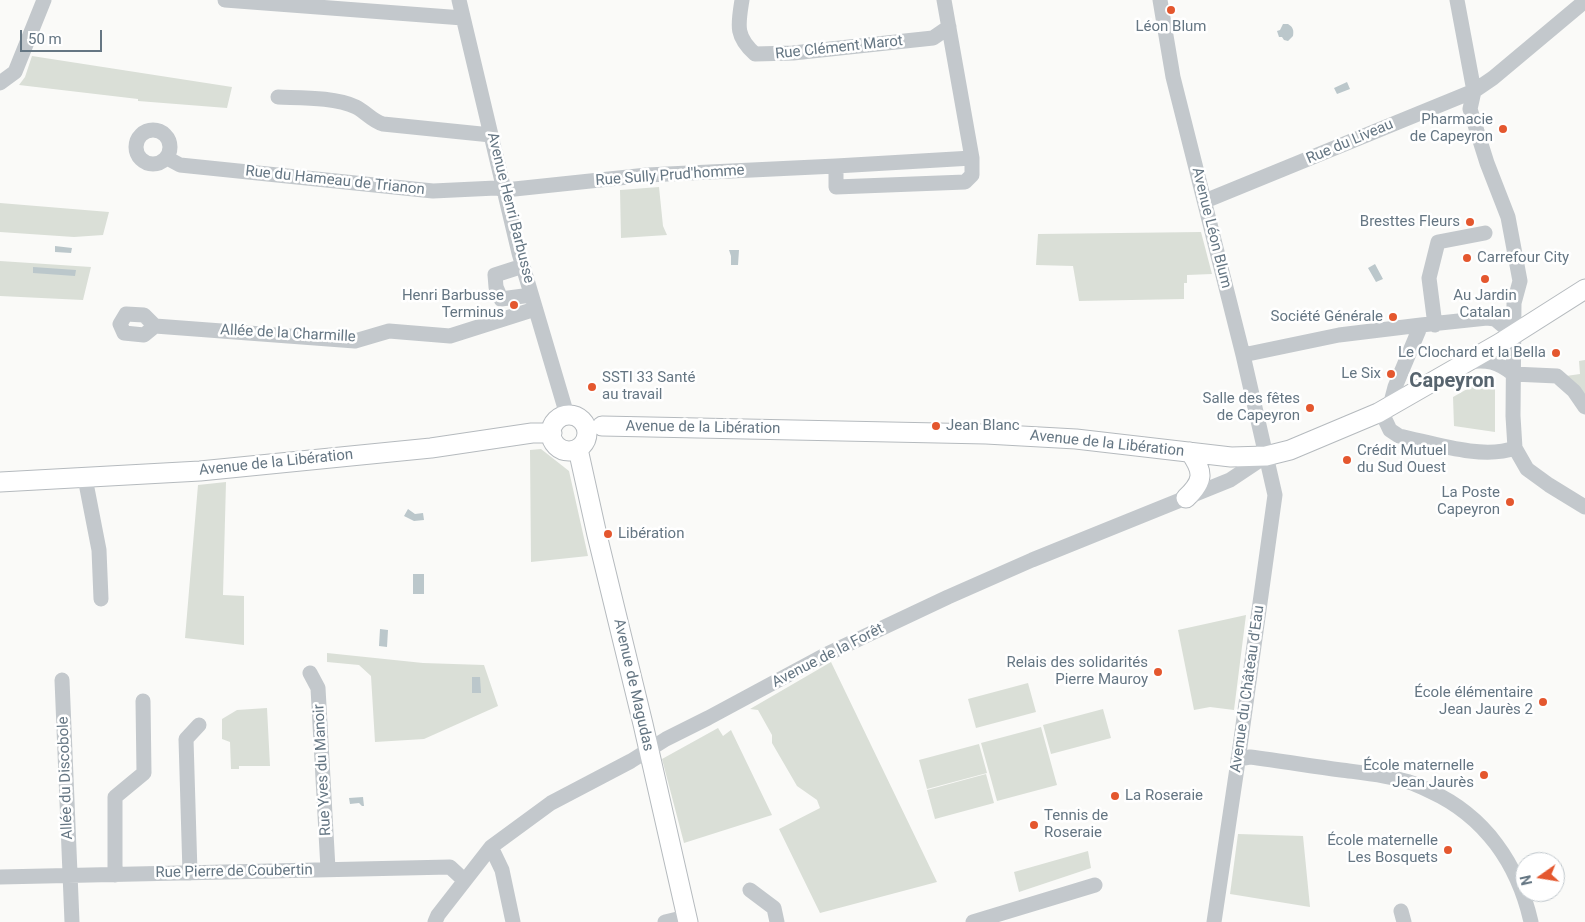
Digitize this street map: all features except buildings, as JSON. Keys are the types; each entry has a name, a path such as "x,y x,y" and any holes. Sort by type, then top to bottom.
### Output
{"main road":[{"name":"Avenue de la Libération","path":"594,427 986,434 1076,439 1231,457 1266,456 1290,450 1386,409 1468,362 1585,289"},
{"path":"568,415 577,416 585,423 594,427 578,449 566,450 560,448 556,444 552,433 552,428 558,419 568,415"},
{"name":"Avenue de la Libération","path":"0,482 200,471 439,447 532,433 552,433"},
{"name":"Avenue de Magudas","path":"578,449 598,543 687,920"},
{"path":"1186,498 1201,479 1200,468 1190,452"}],"street":[{"path":"0,83 15,72 44,0"},
{"path":"225,0 464,18"},
{"name":"Avenue Henri Barbusse","path":"459,0 523,266 568,415"},
{"name":"Rue Clément Marot","path":"742,0 739,18 740,35 746,46 755,54 793,53 933,38 949,27"},
{"path":"836,166 836,187 965,182 972,174 972,158 944,0"},
{"name":"Avenue Léon Blum","path":"1160,0 1173,77 1243,355 1266,456"},
{"path":"1457,0 1474,91 1470,109 1487,163 1508,217 1520,281 1514,303 1512,416 1515,448 1527,469 1548,486 1585,507"},
{"name":"Rue du Liveau","path":"1205,201 1474,91 1493,78 1585,1"},
{"path":"278,98 306,98 349,105 356,107 376,122 382,124 491,135"},
{"name":"Rue du Hameau de Trianon","path":"167,158 180,164 434,191 496,188 505,190"},
{"name":"Rue Sully Prud'homme","path":"505,190 647,175 972,158"},
{"path":"1485,233 1438,242 1430,278 1428,325 1386,409 1390,430 1399,436 1482,454 1503,452 1515,448"},
{"path":"523,266 494,275 496,287 501,299 533,302"},
{"name":"Allée de la Charmille","path":"155,326 355,340 389,330 450,336 533,302"},
{"path":"1243,355 1339,335 1487,318 1495,319 1514,334"},
{"path":"1468,362 1484,359 1503,366 1513,374 1557,376 1574,391 1585,407"},
{"name":"Avenue de la Forêt","path":"435,922 438,915 464,880 491,847 551,803 631,761 666,738 722,711 825,655 939,601 1032,560 1230,480 1266,456"},
{"name":"Avenue du Château d'Eau","path":"1214,922 1275,495 1266,456"},
{"path":"85,478 100,550 101,599"},
{"name":"Rue Yves du Manoir","path":"310,673 318,688 328,869"},
{"name":"Allée du Discobole","path":"62,680 72,922"},
{"path":"115,875 114,797 144,773 143,701"},
{"path":"190,873 186,739 199,725"},
{"path":"1238,759 1250,757 1371,774 1410,782 1442,796 1471,816 1496,842 1515,872 1526,900 1531,922"},
{"path":"491,847 502,870 513,922"},
{"name":"Rue Pierre de Coubertin","path":"0,877 450,867 464,880"},
{"path":"973,922 1095,885"},
{"path":"750,890 774,908 777,922"},
{"path":"665,922 687,920"}],"shaded area":[{"path":"1283,24 1288,24 1293,29 1293,36 1288,41 1279,37 1277,31 1280,30"},
{"path":"32,56 232,87 227,108 138,101 138,99 19,85 25,77"},
{"path":"1347,82 1350,89 1337,94 1334,88"},
{"path":"659,187 663,226 667,235 621,238 620,190"},
{"path":"0,203 109,212 103,235 74,237 0,232"},
{"path":"1201,232 1212,274 1187,275 1187,283 1184,283 1184,299 1079,301 1073,266 1036,265 1038,234"},
{"path":"55,246 72,248 71,253 55,252"},
{"path":"729,250 739,250 738,265 731,265"},
{"path":"0,261 91,267 83,300 0,296"},
{"path":"1375,264 1383,279 1376,282 1368,268"},
{"path":"33,267 76,270 75,276 33,273"},
{"path":"1585,360 1585,401 1566,376 1580,374 1579,361"},
{"path":"1483,380 1495,384 1495,432 1454,426 1453,397"},
{"path":"541,449 569,471 588,556 531,562 530,450"},
{"path":"226,482 223,595 244,596 244,645 185,638 198,485"},
{"path":"408,509 415,514 423,513 424,520 414,521 404,516"},
{"path":"413,574 424,574 424,594 413,594"},
{"path":"1246,615 1234,710 1210,707 1194,710 1178,630"},
{"path":"380,629 388,630 387,647 379,646"},
{"path":"327,653 423,663 484,665 498,706 424,739 375,742 371,676 359,665 327,662"},
{"path":"831,662 937,882 820,913 779,829 820,808 817,800 797,786 772,743 772,735 758,710 750,709"},
{"path":"472,677 480,677 481,693 472,693"},
{"path":"1028,683 1036,712 976,728 968,699"},
{"path":"267,708 270,766 239,766 239,769 231,769 230,742 222,739 222,719 237,710"},
{"path":"1103,709 1111,738 1051,754 1043,725"},
{"path":"1041,727 1057,785 997,801 981,743"},
{"path":"718,728 723,736 731,730 772,815 684,843 662,759"},
{"path":"979,744 987,773 927,789 919,760"},
{"path":"986,774 994,803 935,819 927,790"},
{"path":"363,797 364,806 359,803 350,804 349,798"},
{"path":"1238,834 1303,836 1310,907 1230,894"},
{"path":"1088,851 1091,868 1019,892 1014,872"}],"place":[{"name":"Léon Blum","path":"1171,10"},
{"name":"Pharmacie de Capeyron","path":"1503,129"},
{"name":"Bresttes Fleurs","path":"1470,222"},
{"name":"Carrefour City","path":"1467,258"},
{"name":"Au Jardin Catalan","path":"1485,279"},
{"name":"Henri Barbusse Terminus","path":"514,305"},
{"name":"Société Générale","path":"1393,317"},
{"name":"Le Clochard et la Bella","path":"1556,353"},
{"name":"Le Six","path":"1391,374"},
{"name":"SSTI 33 Santé au travail","path":"592,387"},
{"name":"Salle des fêtes de Capeyron","path":"1310,408"},
{"name":"Jean Blanc","path":"936,426"},
{"name":"Crédit Mutuel du Sud Ouest","path":"1347,460"},
{"name":"La Poste Capeyron","path":"1510,502"},
{"name":"Libération","path":"608,534"},
{"name":"Relais des solidarités Pierre Mauroy","path":"1158,672"},
{"name":"École élémentaire Jean Jaurès 2","path":"1543,702"},
{"name":"École maternelle Jean Jaurès","path":"1484,775"},
{"name":"La Roseraie","path":"1115,796"},
{"name":"Tennis de Roseraie","path":"1034,825"},
{"name":"École maternelle Les Bosquets","path":"1448,850"}],"district":[{"name":"Capeyron","path":"1452,382"}]}
